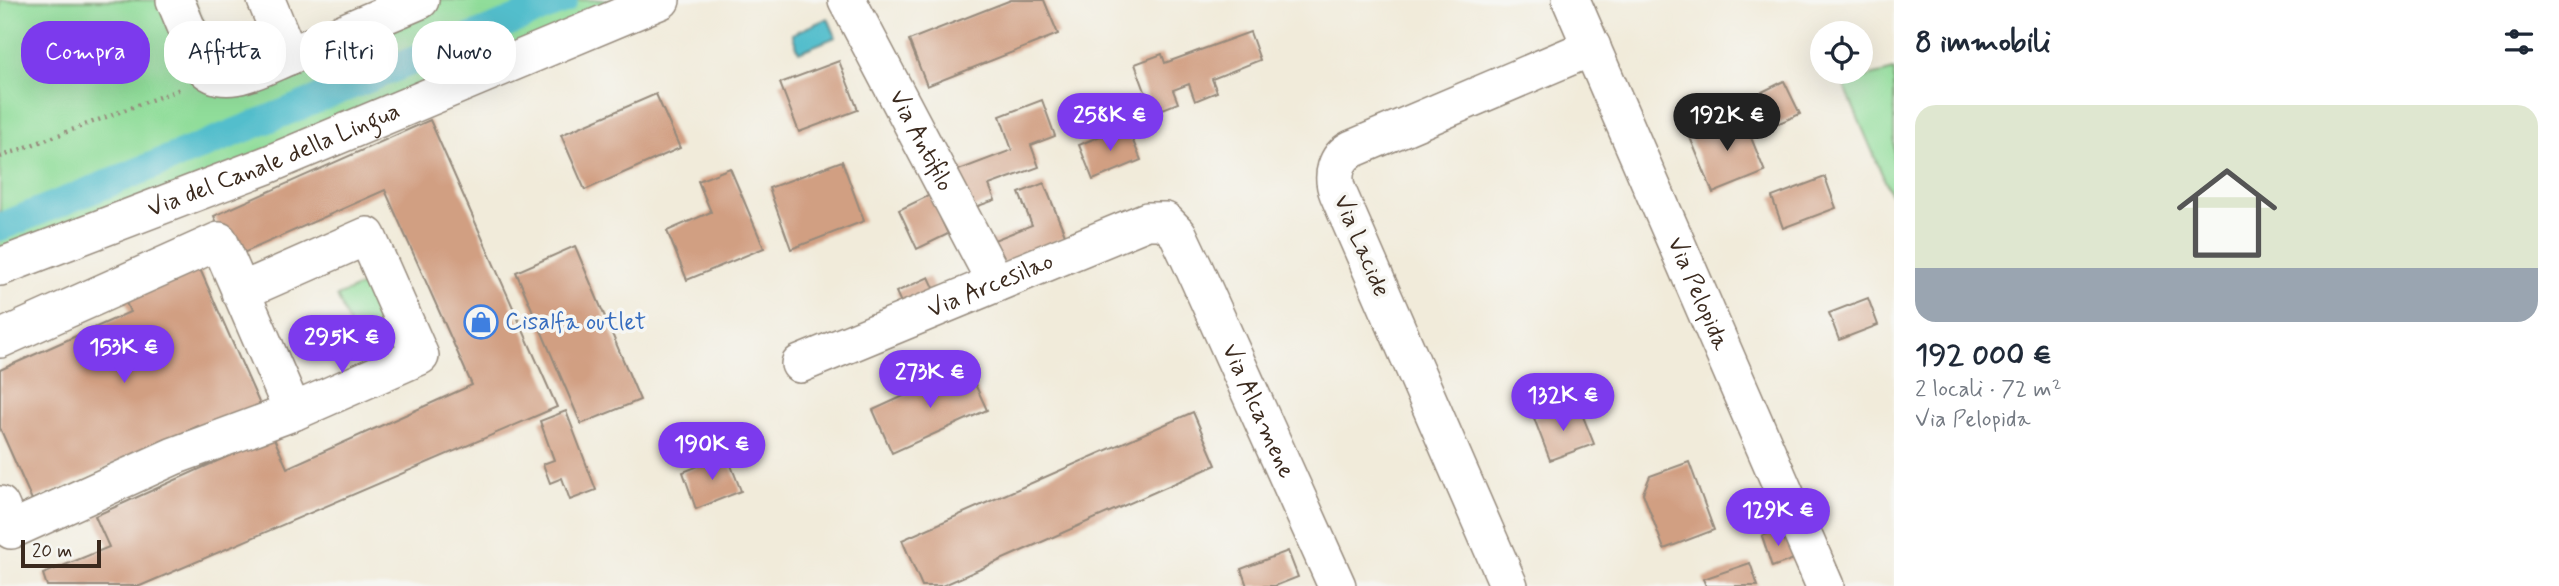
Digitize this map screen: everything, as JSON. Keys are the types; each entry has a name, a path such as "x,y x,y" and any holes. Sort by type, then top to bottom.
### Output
{"street":[{"path":"175,0 183,21"},
{"path":"266,0 289,56"},
{"path":"286,57 420,0"},
{"name":"Via del Canale della Lingua","path":"0,267 278,161 661,0"},
{"name":"Via Antifilo","path":"847,0 996,283"},
{"name":"Via Pelopida","path":"1571,0 1825,586"},
{"name":"Via Lacide","path":"1509,586 1338,193 1335,172 1341,156 1352,149 1592,47"},
{"name":"Via Arcesilao","path":"800,364 1147,221 1165,221 1178,234"},
{"name":"Via Alcamene","path":"1178,234 1337,586"},
{"path":"0,505 11,530 174,456 293,412 420,356 368,236 240,292"},
{"path":"0,339 219,241 293,412"}],"path":[{"path":"0,157 195,84"}],"green space":[{"path":"0,0 193,0 204,21 164,21 164,84 286,84 286,53 300,47 300,84 398,84 398,21 363,21 414,0 659,0 516,58 516,21 412,21 412,84 452,84 0,267"},
{"path":"1894,70 1894,202 1843,84 1873,84 1873,75"},
{"path":"378,279 394,316 353,334 337,296"}],"water":[{"path":"828,18 836,37 799,52 792,34"}],"building":[{"path":"1011,0 1044,0 1058,34 927,86 909,40"},
{"path":"1250,32 1260,60 1212,79 1217,92 1195,101 1189,84 1173,90 1178,103 1153,113 1135,64 1162,54 1165,63"},
{"path":"839,61 858,110 799,132 780,83"},
{"path":"1784,81 1800,114 1777,124 1762,92"},
{"path":"656,94 680,148 585,190 561,135"},
{"path":"1042,100 1055,136 1031,145 1039,167 989,185 995,200 970,209 956,171 1012,150 1000,116"},
{"path":"1741,113 1765,172 1713,193 1689,135"},
{"name":"Cisalfa outlet","path":"430,120 557,407 140,586 47,586 43,574 109,547 95,516 273,436 287,468 472,385 385,190 232,258 214,216"},
{"path":"1126,125 1141,160 1093,180 1079,145"},
{"path":"842,161 864,221 791,249 769,188"},
{"path":"730,168 764,248 687,280 667,231 711,212 698,181"},
{"path":"1825,177 1836,208 1783,228 1772,197"},
{"path":"1044,183 1066,237 998,265 989,242 1032,225 1019,193"},
{"path":"930,195 948,234 917,249 899,210"},
{"path":"575,246 640,400 581,424 516,272"},
{"path":"196,260 261,407 201,433 198,426 32,500 0,428 0,370 130,312 122,293"},
{"path":"929,277 936,292 903,307 896,292"},
{"path":"1868,298 1878,325 1839,340 1829,313"},
{"path":"967,367 987,410 892,453 873,410"},
{"path":"1580,409 1594,444 1550,460 1534,418 1556,410 1559,416"},
{"path":"566,411 596,490 570,500 562,478 550,483 543,464 554,460 540,421"},
{"path":"1193,412 1216,465 942,586 922,586 902,540"},
{"path":"727,455 741,491 696,509 683,472"},
{"path":"1689,462 1714,530 1664,549 1643,493 1650,476"},
{"path":"1783,528 1794,559 1772,567 1762,536"},
{"path":"1288,551 1298,577 1275,586 1247,586 1241,569"},
{"path":"1750,563 1758,586 1706,586 1703,579"}],"waterway":[{"path":"0,227 564,0"}],"place":[{"name":"Cisalfa outlet","path":"481,322"}]}
